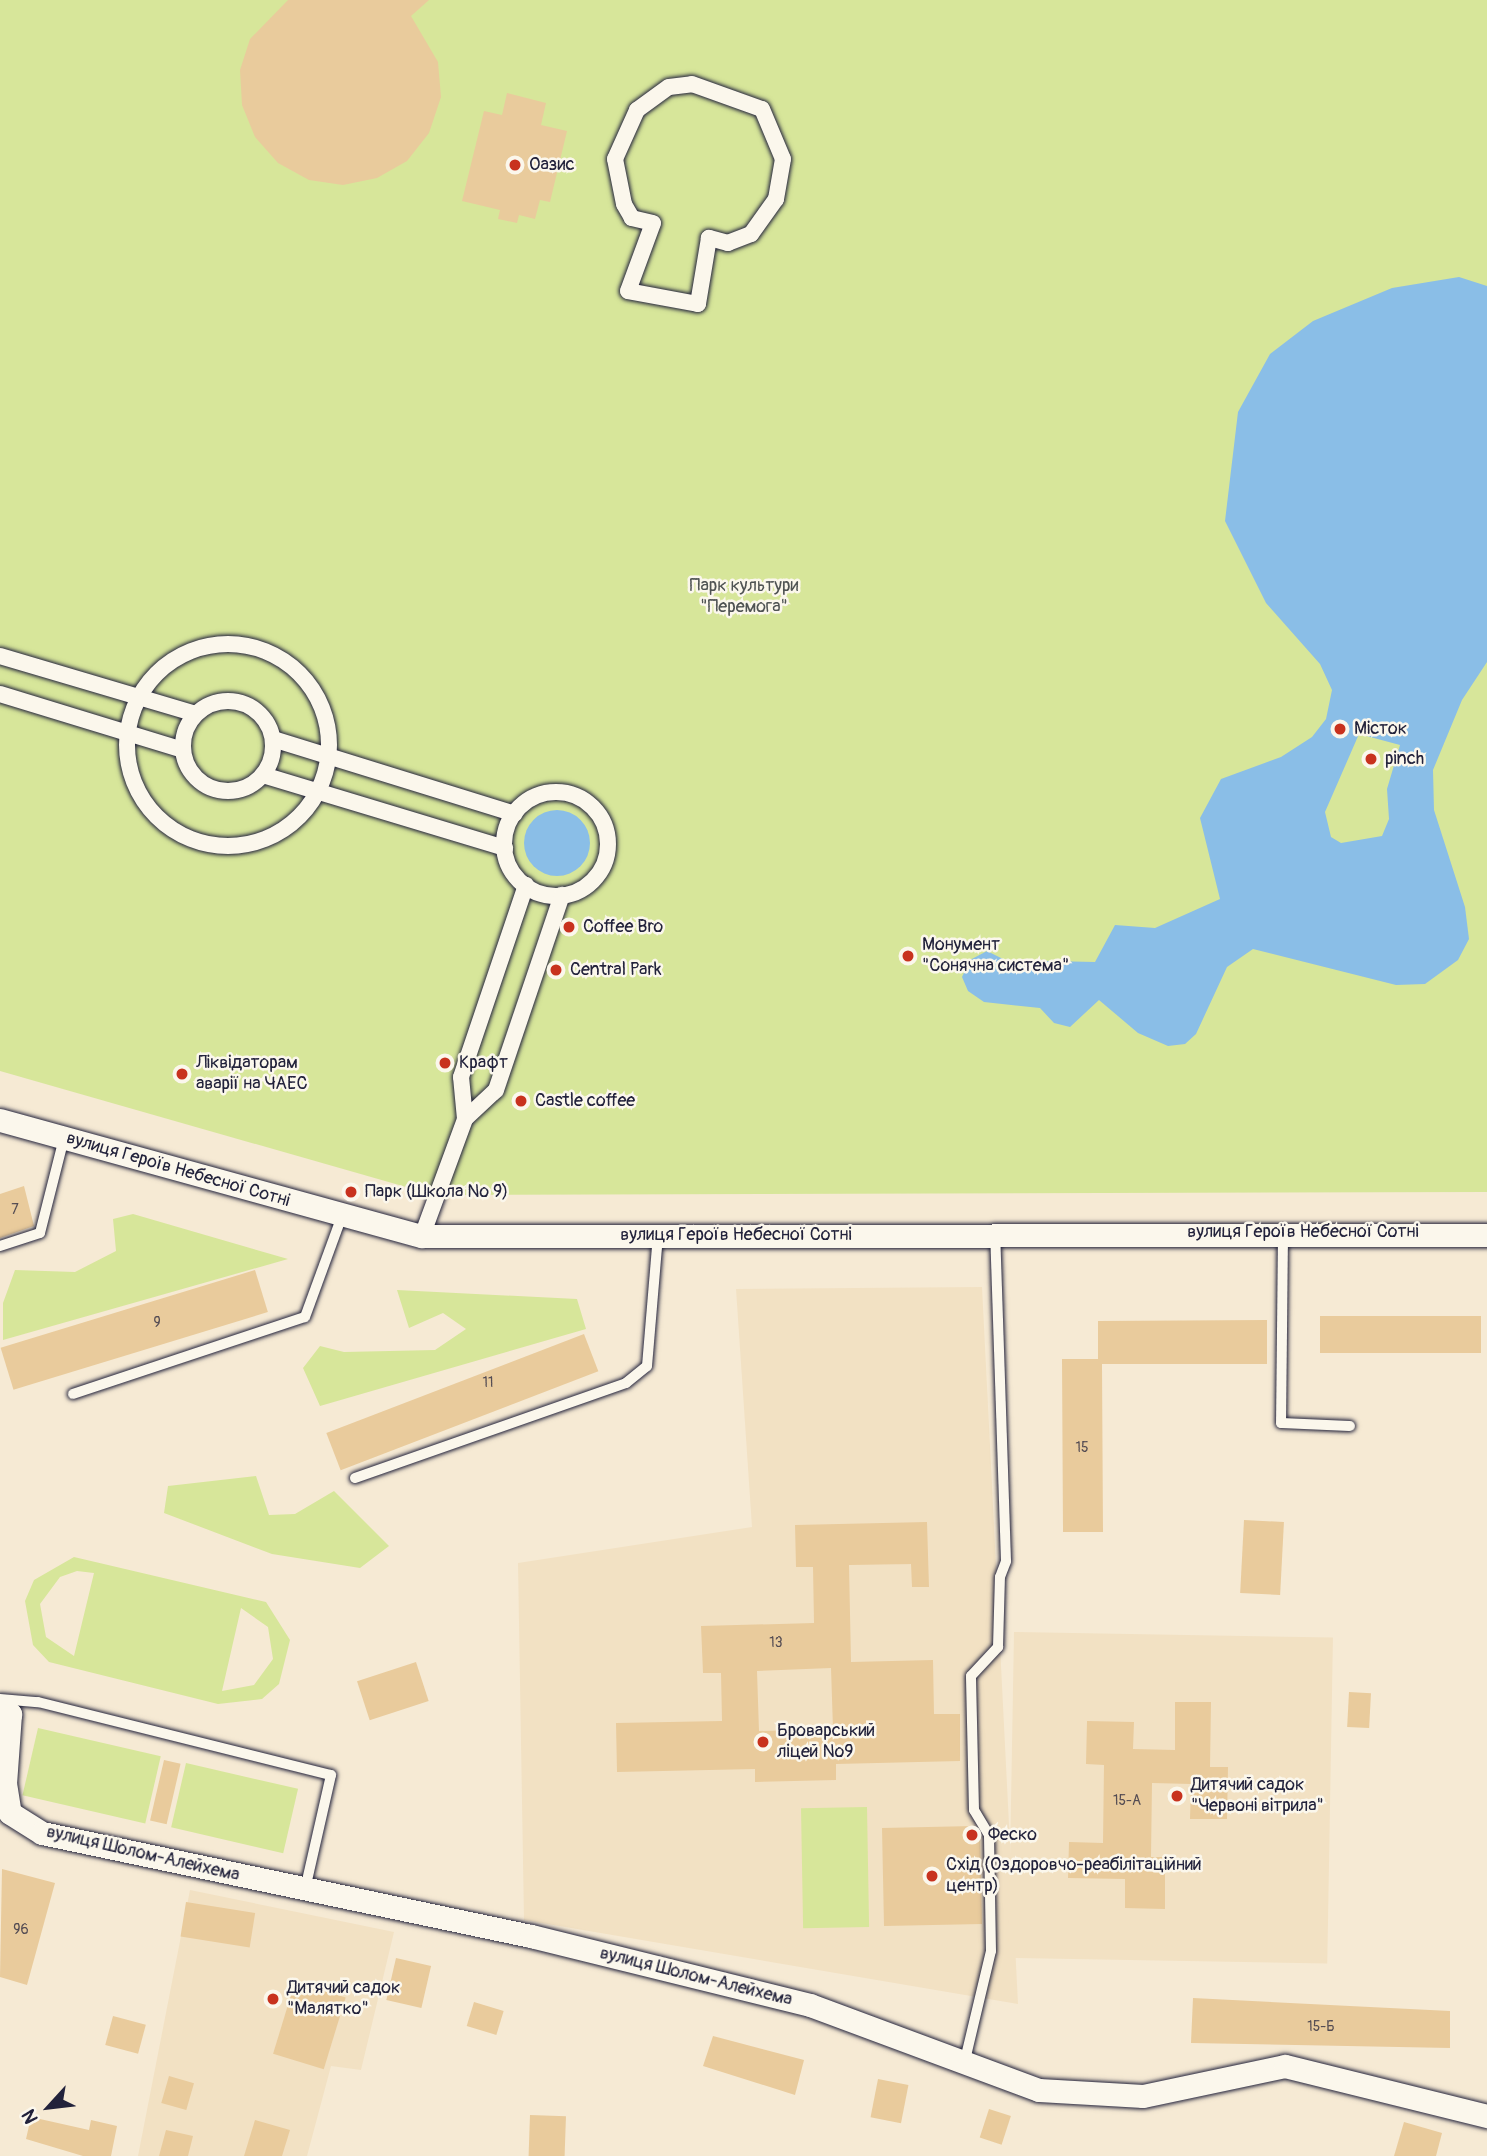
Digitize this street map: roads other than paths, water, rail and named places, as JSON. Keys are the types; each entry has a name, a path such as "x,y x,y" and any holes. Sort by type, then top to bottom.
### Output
{"street":[{"path":"692,84 762,109 775,132 783,159 776,199 751,234 728,243 709,238 698,304 628,290 653,223 632,218 624,204 615,159 637,110 669,87 692,84"},
{"path":"225,644 260,649 291,666 314,692 327,725 328,756 318,791 295,821 267,838 235,846 202,842 172,828 148,806 132,776 128,733 139,698 161,669 191,651 225,644"},
{"path":"0,656 196,714"},
{"path":"0,695 183,750"},
{"path":"263,775 273,739 263,716 239,701 212,703 196,714 183,750 193,774 212,788 236,790 263,775 505,848 526,885 562,895 589,884 604,864 608,839 599,815 580,798 555,792 530,800 514,814 505,848"},
{"path":"273,739 514,814"},
{"path":"466,1119 461,1077 526,885"},
{"path":"422,1236 466,1119 496,1090 562,895"},
{"name":"вулиця Героїв Небесної Сотні","path":"0,1120 422,1236 1283,1232 1487,1235"},
{"name":"вулиця Шолом-Алейхема","path":"0,1708 10,1714 12,1742 2,1791 10,1812 42,1833 305,1889 797,2001 965,2060 1039,2090 1087,2096 1143,2096 1285,2066 1487,2116"}],"lane":[{"path":"0,1246 40,1233 64,1138"},
{"path":"73,1394 305,1317 342,1216"},
{"path":"1283,1232 1281,1423 1350,1426"},
{"path":"965,2060 991,1951 989,1835 974,1810 971,1676 998,1647 1000,1577 1006,1561 995,1233"},
{"path":"355,1478 636,1375 647,1366 658,1235"},
{"path":"0,1699 37,1702 331,1775 305,1889"}],"water":[{"path":"1459,277 1487,286 1487,662 1462,700 1433,770 1434,810 1465,907 1469,939 1458,960 1425,984 1396,985 1253,949 1227,967 1196,1034 1185,1044 1168,1046 1138,1033 1099,1000 1070,1027 1054,1023 1040,1008 984,1002 968,991 962,977 970,960 987,951 1005,960 1095,962 1115,925 1155,928 1220,899 1200,818 1221,779 1281,757 1312,737 1326,719 1332,690 1320,664 1266,603 1225,521 1238,412 1270,354 1313,321 1392,288","holes":["1359,734 1400,745 1387,789 1389,819 1382,836 1341,843 1331,837 1325,812"]},
{"path":"563,810 581,819 588,830 588,856 581,867 570,874 551,876 533,867 526,856 524,837 533,819 544,812"}],"place":[{"name":"Оазис","path":"515,165"},
{"name":"Місток","path":"1340,729"},
{"name":"pinch","path":"1371,759"},
{"name":"Coffee Bro","path":"569,927"},
{"name":"Монумент \"Сонячна система\"","path":"908,956"},
{"name":"Central Park","path":"556,970"},
{"name":"Крафт","path":"445,1063"},
{"name":"Ліквідаторам аварії на ЧАЕС","path":"182,1074"},
{"name":"Castle coffee","path":"521,1101"},
{"name":"Парк (Школа № 9)","path":"351,1192"},
{"name":"Броварський ліцей №9","path":"763,1742"},
{"name":"Дитячий садок \"Червоні вітрила\"","path":"1177,1796"},
{"name":"Феско","path":"972,1835"},
{"name":"Схід (Оздоровчо-реабілітаційний центр)","path":"932,1876"},
{"name":"Дитячий садок \"Малятко\"","path":"273,1999"}],"park label":[{"name":"Парк культури \"Перемога\"","path":"744,597"}]}
